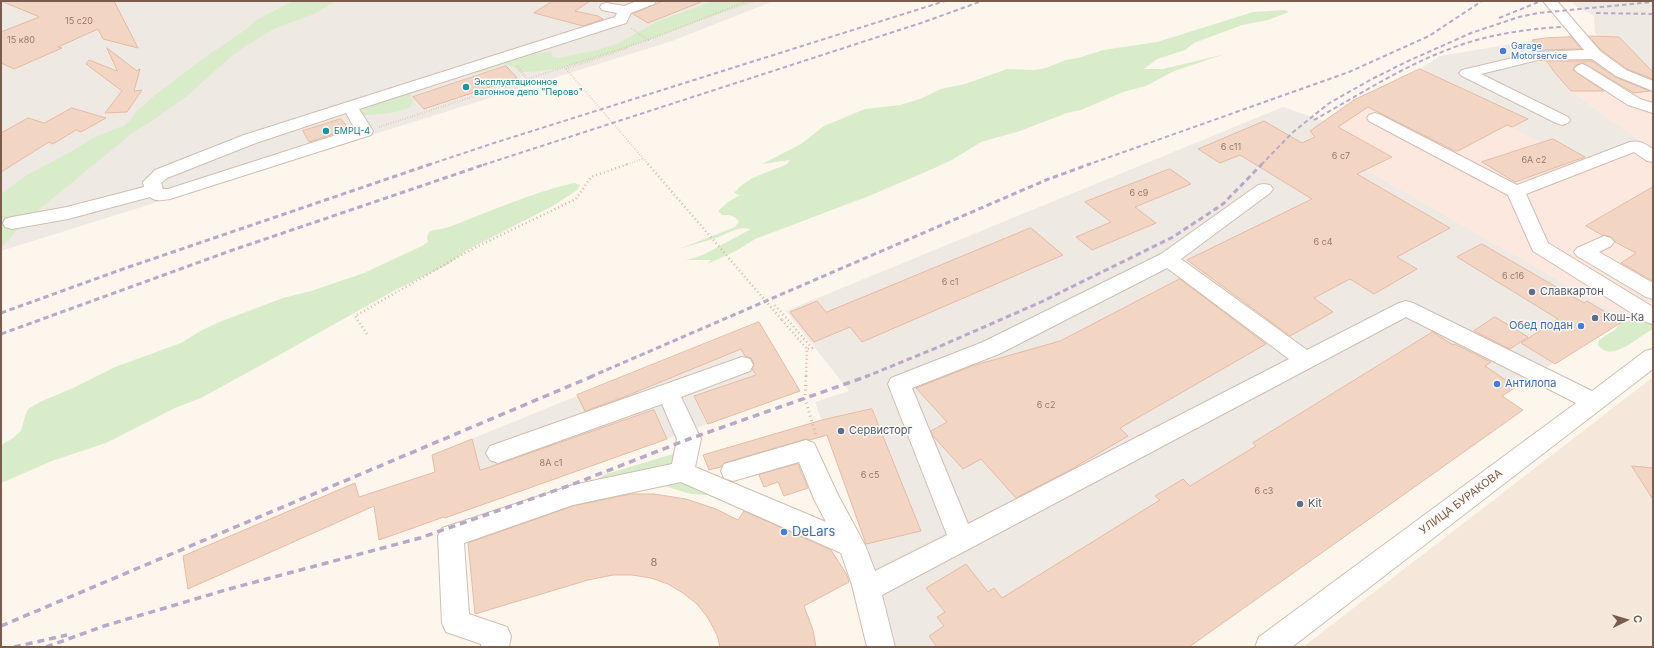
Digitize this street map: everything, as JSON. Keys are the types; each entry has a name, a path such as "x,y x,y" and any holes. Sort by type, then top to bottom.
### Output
{"street":[{"path":"350,107 365,131 170,194 158,195 154,190 152,182 161,174 250,139 623,15 649,1"},
{"path":"1550,1 1595,54 1621,73 1653,86"},
{"path":"607,7 623,15"},
{"path":"1562,120 1466,73 1538,56 1595,54"},
{"path":"1582,69 1634,102 1653,108"},
{"path":"1633,114 1653,111"},
{"path":"1375,118 1516,192 1540,246 1653,317"},
{"path":"1516,192 1636,146 1653,157"},
{"path":"961,539 899,384 991,348 1168,259 1264,189"},
{"path":"12,223 68,213 154,190"},
{"path":"1604,242 1584,252 1653,292"},
{"path":"1168,259 1305,360"},
{"path":"873,584 1406,308 1566,387 1593,402"},
{"name":"УЛИЦА БУРАКОВА","path":"1270,647 1653,357"},
{"path":"498,453 668,393 742,365"},
{"path":"668,393 688,440 682,472"},
{"path":"733,471 806,450 827,499 873,584 881,647"},
{"path":"495,647 498,636 456,623 451,536 573,495 682,472 852,545"}],"path":[{"path":"748,1 619,52 566,69 807,349 812,348 775,305"},
{"path":"623,15 648,40"},
{"path":"365,131 648,40"},
{"path":"367,334 355,316 472,249 576,199 591,177 643,159"}],"shaded area":[{"path":"1,1 774,1 672,41 1,251"},
{"path":"1571,1 1653,1 1653,82 1633,72 1595,33 1594,16 1577,7"},
{"path":"1576,37 1591,52 1577,58 1547,62 1571,91 1638,139 1586,158 1553,139 1542,143 1512,127 1527,119 1420,69 1440,56 1547,38"},
{"path":"1593,58 1653,89 1653,301 1625,318 1366,170 1391,156 1324,121 1354,100 1420,69 1528,119 1512,127 1638,139 1571,91 1555,73 1547,61"},
{"path":"1283,107 1338,127 1263,169 1290,185 1343,160 1366,170 1625,318 1502,396 1139,647 896,647 880,583 815,402 849,391 786,311"},
{"path":"759,322 800,391 445,518 432,455"},
{"path":"1653,377 1653,647 1303,647"}],"green space":[{"path":"293,1 336,1 314,14 274,29 244,47 227,60 187,96 131,134 24,222 1,247 1,194 27,175 93,138 125,125 130,121 136,112 154,96 204,58 248,28 256,20"},
{"path":"714,1 758,1 623,49 572,65 532,72 519,72 514,67 504,64 478,73 449,78 411,94 410,97 413,100 411,107 392,113 359,115 354,106 498,62 532,54 551,51 553,57 558,58 597,50 619,43 658,21"},
{"path":"1285,10 1289,12 1268,20 1242,25 1194,43 1185,50 1157,59 1144,69 1163,69 1225,54 1174,71 1146,86 1123,92 1081,110 1067,113 1020,131 981,142 952,160 930,170 869,196 755,239 736,251 707,264 711,260 686,260 703,255 751,229 737,229 716,238 679,249 735,227 739,222 736,218 730,215 722,215 718,211 728,202 740,195 734,193 740,187 752,179 787,164 790,160 762,164 801,144 824,126 865,109 900,105 920,99 941,89 965,84 1007,69 1034,70 1046,68 1066,60 1078,58 1103,50 1157,42 1253,12"},
{"path":"574,183 580,185 577,190 553,206 467,250 447,265 397,289 201,398 177,407 106,443 52,461 1,483 1,445 21,431 28,409 40,402 73,388 115,367 181,343 202,330 222,321 283,298 311,291 364,273 422,246 428,242 427,237 431,231 449,227 527,197"},
{"path":"1645,318 1652,324 1652,330 1625,347 1611,352 1604,350 1598,345 1599,340 1616,329 1620,323"},
{"path":"673,454 678,455 710,492 706,495 691,494 661,485 594,484 597,479 606,474"}],"building":[{"path":"1,1 114,1 138,48 103,39 98,29 58,47 62,48 14,69 1,63 1,32 39,17"},
{"path":"553,1 590,1 575,11 598,16 603,19 583,26 534,13"},
{"path":"663,1 701,2 648,23 633,14"},
{"path":"1589,36 1619,37 1653,72 1653,79 1627,69 1601,50"},
{"path":"1571,37 1581,49 1540,50 1532,40 1545,38"},
{"path":"107,48 137,71 140,69 134,91 142,90 127,112 105,113 122,91 86,64 89,60 117,71"},
{"path":"1547,61 1592,61 1615,77 1650,91 1634,93 1583,63 1576,65 1573,70 1604,91 1571,91 1555,73"},
{"name":"Эксплуатационное вагонное депо \"Перово\"","path":"506,66 517,78 424,109 413,97"},
{"path":"1420,69 1528,119 1512,127 1507,125 1458,151 1455,151 1368,107 1338,127 1392,157 1357,174 1450,228 1397,257 1417,269 1374,294 1350,279 1314,298 1333,312 1290,336 1187,260 1312,199 1240,155 1220,163 1198,149 1264,121 1302,143 1315,137 1310,131 1354,100"},
{"path":"72,108 106,118 81,132 76,130 53,144 49,142 1,172 1,133 28,118 44,123"},
{"name":"БМРЦ-4","path":"341,119 349,129 309,142 303,131"},
{"path":"1553,139 1585,157 1515,182 1482,162"},
{"path":"1170,169 1191,184 1135,207 1156,223 1092,250 1076,237 1111,222 1085,202"},
{"path":"1653,187 1653,281 1621,263 1636,253 1615,242 1611,237 1602,235 1586,226"},
{"path":"1031,228 1063,255 862,342 850,327 814,342 790,312 817,301 826,312"},
{"path":"1482,244 1584,303 1587,301 1622,322 1555,364 1521,343 1558,319 1457,257"},
{"path":"1180,279 1266,344 1120,428 1128,436 1070,470 1016,498 981,459 963,469 933,436 931,431 947,422 916,388 972,366 1060,341"},
{"path":"1495,317 1528,337 1510,349 1474,331"},
{"path":"759,322 800,391 708,424 694,396 756,375 752,369 754,364 751,358 745,356 741,349 624,397 585,411 577,395"},
{"path":"1433,332 1453,345 1455,344 1491,362 1485,366 1516,387 1502,396 1523,410 1189,647 937,647 929,636 944,626 937,617 945,612 926,588 966,564 988,592 994,588 1002,598 1160,500 1155,496 1183,479 1190,486 1256,446 1253,443"},
{"path":"872,409 921,531 866,544 827,435 810,440 806,439 724,463 721,467 709,470 703,455 822,420"},
{"path":"654,410 667,439 379,540 374,506 188,589 183,556 355,483 359,497 435,472 432,455 472,439 480,470"},
{"path":"798,464 808,488 784,496 778,482 764,487 759,475"},
{"path":"1632,466 1653,468 1653,499"},
{"path":"631,494 654,494 686,499 716,509 738,520 744,511 831,550 847,575 849,582 804,606 813,630 816,647 720,647 717,635 708,618 697,604 668,584 651,578 632,575 613,575 588,580 475,614 468,543 573,506"}],"railway":[{"path":"431,164 945,1"},
{"path":"484,165 924,22 982,1"},
{"path":"1087,165 1349,72 1429,36 1482,1"},
{"path":"1499,18 1541,1"},
{"path":"1261,165 1292,133 1328,104 1370,80 1406,62 1471,33 1519,17 1538,13 1653,2"},
{"path":"1596,13 1653,14"},
{"path":"1314,120 1416,63 1465,43 1506,33 1562,27"},
{"path":"1,313 123,269 431,164"},
{"path":"590,377 1046,180 1090,164"},
{"path":"865,377 1041,302 1173,237 1223,204 1262,164"},
{"path":"1,334 230,251 484,165"},
{"path":"1,626 593,376"},
{"path":"46,647 104,626 229,589 420,538 571,485 689,439 868,376"},
{"path":"14,647 67,635"}],"place":[{"name":"Garage Motorservice","path":"1503,51"},
{"name":"Эксплуатационное вагонное депо \"Перово\"","path":"466,87"},
{"name":"БМРЦ-4","path":"326,131"},
{"name":"Славкартон","path":"1532,292"},
{"name":"Кош-Ка","path":"1595,318"},
{"name":"Обед подан","path":"1581,326"},
{"name":"Антилопа","path":"1497,384"},
{"name":"Сервисторг","path":"841,431"},
{"name":"Kit","path":"1300,504"},
{"name":"DeLars","path":"784,532"}]}
